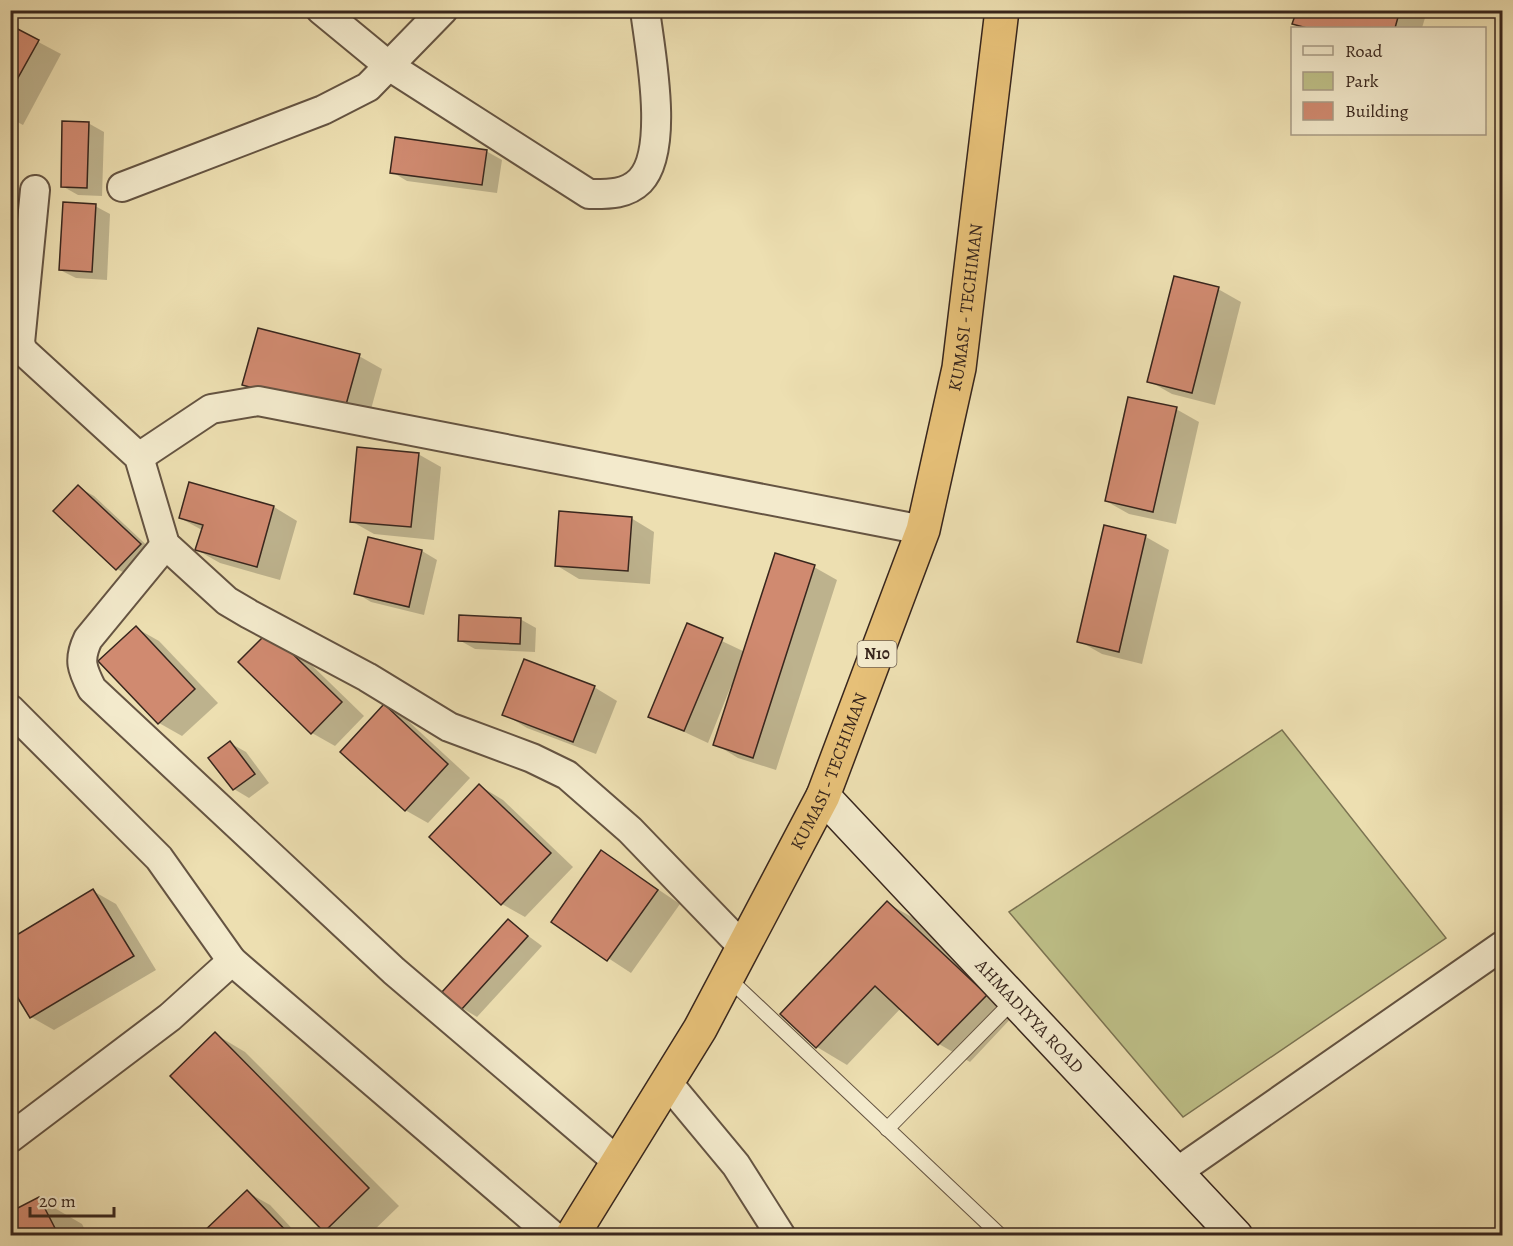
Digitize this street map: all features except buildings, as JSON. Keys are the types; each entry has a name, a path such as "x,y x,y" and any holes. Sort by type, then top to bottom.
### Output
{"highway":[{"name":"KUMASI - TECHIMAN","path":"572,1236 700,1029 823,796 923,530 959,368 1002,10"}],"street":[{"path":"321,10 389,66 589,194 618,194 640,181 652,161 657,100 645,10"},
{"path":"122,187 323,110 368,87 443,10"},
{"path":"35,190 20,343 23,351 139,457 166,548"},
{"path":"139,457 211,409 258,401 923,530"},
{"path":"166,548 170,549 227,602 368,677 424,714 449,727 532,758 567,775 630,830 743,947"},
{"path":"166,548 158,553 88,639 81,653 83,669 92,689 394,971 617,1161"},
{"path":"10,709 159,858 232,961 554,1236"},
{"name":"AHMADIYYA ROAD","path":"823,796 1236,1236"},
{"path":"1177,1172 1503,946"},
{"path":"10,1138 170,1017 232,961"},
{"path":"667,1082 736,1165 781,1236"}],"lane":[{"path":"727,977 1001,1236"},
{"path":"887,1129 1014,1000"}],"green space":[{"path":"1282,730 1446,938 1183,1117 1009,912"}]}
